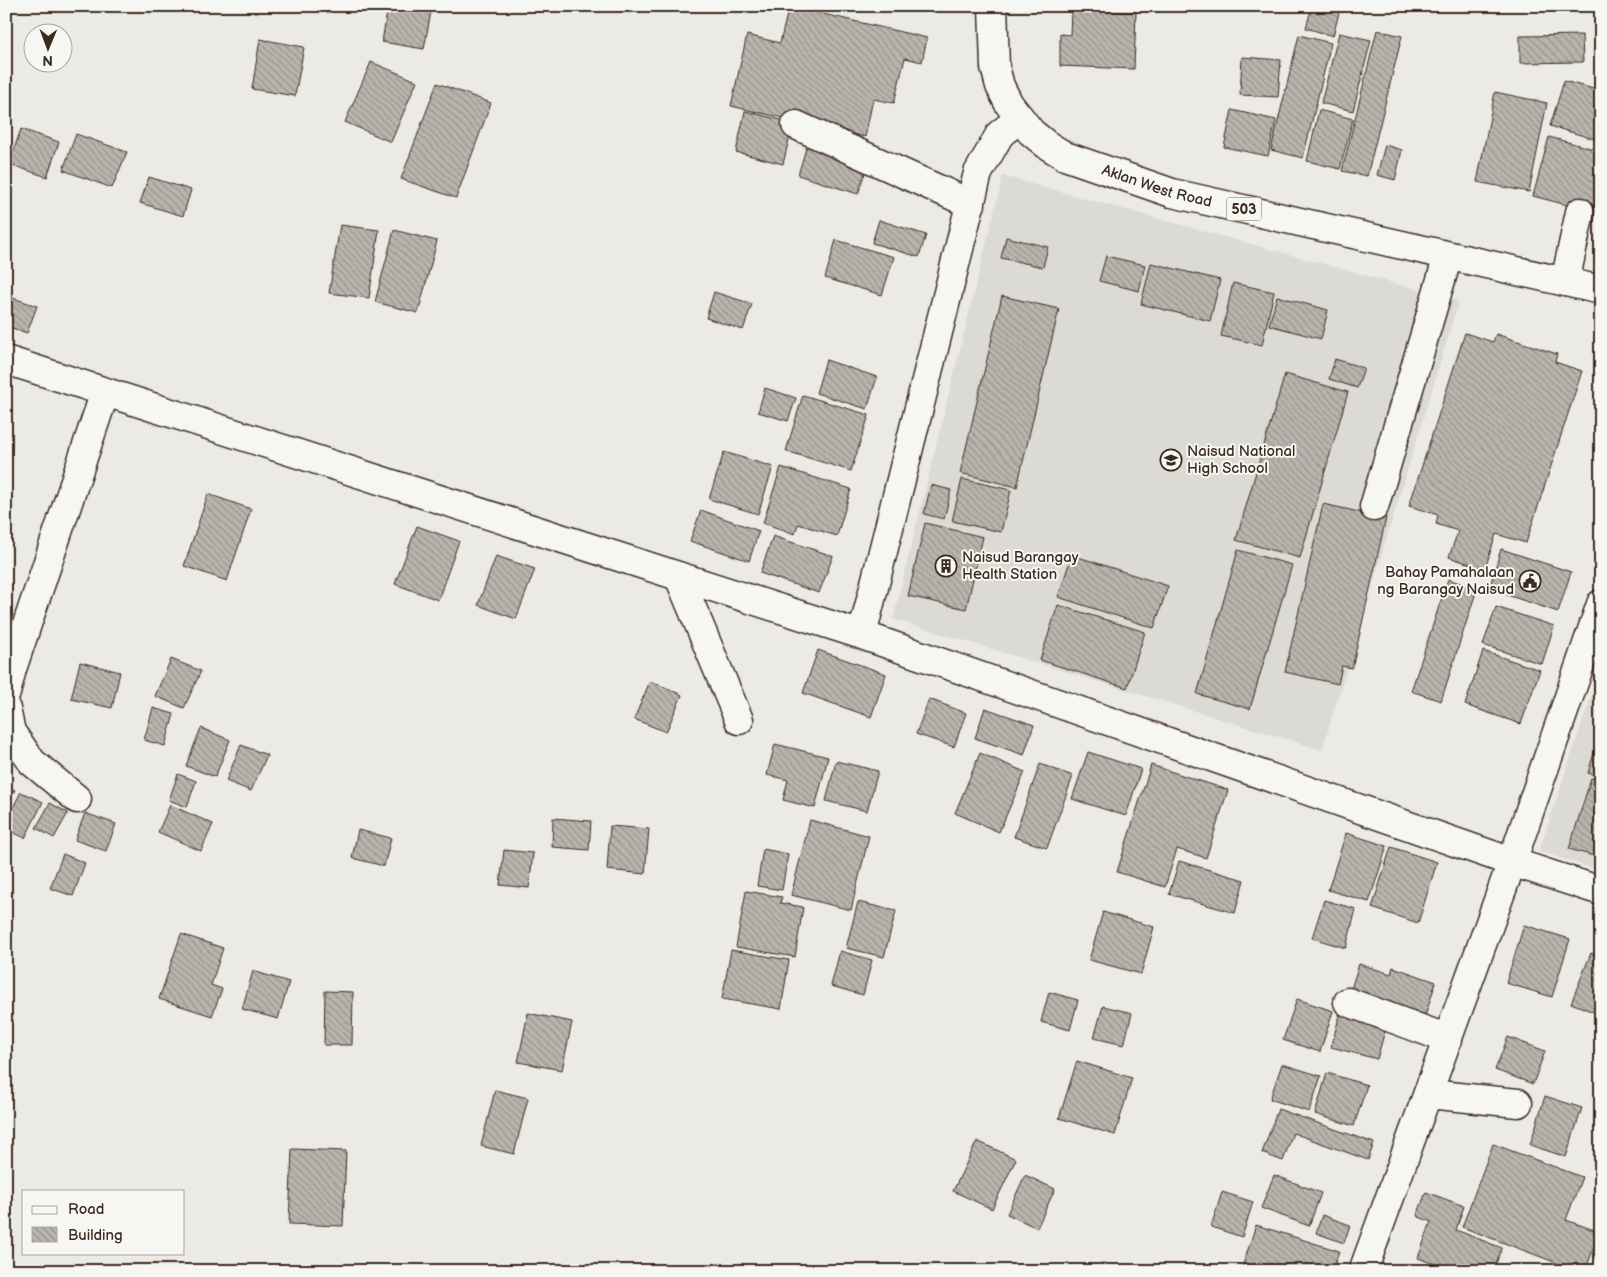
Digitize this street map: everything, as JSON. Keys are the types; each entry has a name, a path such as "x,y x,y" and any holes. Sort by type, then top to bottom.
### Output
{"street":[{"name":"Aklan West Road","path":"993,6 995,67 1000,86 1009,104 1030,132 1065,156 1172,193 1601,290"},
{"path":"862,635 978,173 1000,134 1020,118"},
{"path":"796,125 971,204"},
{"path":"1565,282 1580,212"},
{"path":"1374,507 1448,256"},
{"path":"6,360 862,635 1512,862 1601,891"},
{"path":"6,693 12,669 105,392"},
{"path":"679,577 739,720"},
{"path":"1369,1267 1428,1094 1512,862 1594,647 1601,604"},
{"path":"6,709 12,732 32,762 76,799"},
{"path":"1348,1002 1448,1039"},
{"path":"1428,1094 1518,1103"}],"shaded area":[{"name":"Naisud National High School","path":"1003,176 1459,301 1322,750 893,619"},
{"path":"1601,667 1601,871 1539,851"}],"building":[{"path":"388,6 432,6 424,49 382,42"},
{"path":"789,6 927,38 922,62 905,58 894,103 873,99 865,137 731,106 747,35 780,43"},
{"path":"1312,6 1329,6 1340,9 1333,36 1306,28"},
{"path":"1071,11 1136,12 1134,69 1060,66 1060,34 1070,35"},
{"path":"1377,30 1402,36 1367,176 1342,171"},
{"path":"1339,33 1371,40 1353,111 1321,103"},
{"path":"1299,35 1331,43 1303,158 1271,150"},
{"path":"1582,35 1583,62 1520,63 1520,36"},
{"path":"260,39 304,47 295,96 252,89"},
{"path":"1242,57 1281,60 1278,97 1240,95"},
{"path":"371,62 417,81 391,142 345,122"},
{"path":"1564,81 1601,91 1601,141 1550,126"},
{"path":"437,83 491,103 456,198 401,179"},
{"path":"1495,92 1547,103 1529,192 1477,182"},
{"path":"1232,110 1276,120 1268,156 1224,147"},
{"path":"1319,110 1353,119 1340,169 1307,161"},
{"path":"745,111 793,123 783,164 736,152"},
{"path":"21,129 59,142 47,177 9,164"},
{"path":"76,134 127,152 112,188 63,170"},
{"path":"1549,137 1601,151 1601,214 1533,196"},
{"path":"807,145 868,164 858,194 798,175"},
{"path":"1385,145 1402,150 1395,180 1377,175"},
{"path":"149,177 191,190 183,216 140,203"},
{"path":"879,220 926,235 919,257 872,243"},
{"path":"340,225 379,230 369,298 329,293"},
{"path":"394,230 437,241 418,313 375,302"},
{"path":"1006,237 1048,247 1043,267 1001,258"},
{"path":"836,240 894,257 882,295 825,278"},
{"path":"1106,256 1145,265 1139,291 1099,281"},
{"path":"1151,263 1220,280 1210,321 1141,304"},
{"path":"1233,283 1274,292 1262,345 1221,336"},
{"path":"714,292 752,304 743,330 706,318"},
{"path":"7,296 37,306 27,333 6,326"},
{"path":"1002,296 1059,309 1017,487 960,473"},
{"path":"1277,296 1328,310 1321,339 1269,325"},
{"path":"1465,333 1493,342 1496,334 1557,354 1555,362 1582,371 1526,543 1496,534 1485,569 1449,557 1458,531 1436,524 1438,515 1409,506"},
{"path":"1335,359 1364,368 1357,388 1329,379"},
{"path":"826,360 877,377 867,409 816,393"},
{"path":"1285,374 1348,392 1300,558 1236,540"},
{"path":"765,388 796,398 788,421 758,412"},
{"path":"803,395 869,415 851,471 786,451"},
{"path":"724,452 773,467 758,514 709,499"},
{"path":"781,467 851,489 837,536 798,524 795,534 763,523"},
{"path":"962,479 1011,490 1001,532 952,521"},
{"path":"931,485 951,490 944,519 924,514"},
{"path":"208,494 251,509 227,581 184,566"},
{"path":"1323,504 1386,518 1352,668 1342,666 1338,684 1285,672"},
{"path":"701,510 759,531 749,561 690,541"},
{"name":"Naisud Barangay Health Station","path":"925,523 983,537 966,609 908,596"},
{"path":"417,526 459,541 438,600 395,584"},
{"path":"773,536 833,556 819,593 760,573"},
{"name":"Bahay Pamahalaan ng Barangay Naisud","path":"1501,549 1571,572 1558,612 1489,589"},
{"path":"1238,550 1292,565 1250,709 1197,694"},
{"path":"1072,555 1168,586 1154,628 1058,597"},
{"path":"496,556 535,569 516,619 478,605"},
{"path":"1448,579 1477,589 1441,701 1411,691"},
{"path":"1058,605 1145,632 1127,688 1040,660"},
{"path":"1496,607 1554,626 1542,664 1483,645"},
{"path":"818,650 886,674 871,717 803,693"},
{"path":"1483,651 1540,670 1521,724 1465,705"},
{"path":"171,659 201,671 184,708 155,696"},
{"path":"80,662 120,672 112,708 71,699"},
{"path":"650,681 682,695 666,732 634,719"},
{"path":"929,699 966,713 954,747 916,734"},
{"path":"153,708 174,714 165,746 144,740"},
{"path":"985,708 1034,725 1024,755 975,738"},
{"path":"201,728 230,740 215,777 186,766"},
{"path":"1601,730 1601,777 1588,773"},
{"path":"775,744 828,757 815,808 783,800 788,780 767,775"},
{"path":"241,745 267,755 251,791 226,781"},
{"path":"1088,752 1141,769 1126,816 1072,799"},
{"path":"980,753 1025,772 999,832 955,813"},
{"path":"836,761 878,771 867,811 826,801"},
{"path":"1040,764 1073,776 1047,848 1014,837"},
{"path":"1151,765 1228,790 1206,858 1177,849 1165,887 1117,872"},
{"path":"178,774 196,781 187,807 169,800"},
{"path":"1591,778 1601,781 1601,858 1569,849"},
{"path":"6,786 15,790 6,808"},
{"path":"21,792 43,802 25,838 6,829 6,821"},
{"path":"50,803 68,813 54,838 36,828"},
{"path":"170,805 213,824 201,851 158,832"},
{"path":"85,813 116,824 106,851 75,840"},
{"path":"553,818 591,821 589,850 552,847"},
{"path":"810,820 869,836 851,910 791,895"},
{"path":"610,826 649,829 645,874 607,870"},
{"path":"358,830 391,838 384,866 352,858"},
{"path":"1346,833 1387,846 1369,902 1328,890"},
{"path":"1391,847 1437,862 1418,923 1372,908"},
{"path":"763,849 788,854 782,890 757,886"},
{"path":"504,850 533,853 529,888 500,885"},
{"path":"63,854 85,863 73,896 50,888"},
{"path":"1179,861 1244,880 1235,913 1169,894"},
{"path":"746,891 782,897 780,903 803,907 795,957 736,947"},
{"path":"1324,900 1356,909 1346,948 1312,938"},
{"path":"858,902 896,911 884,957 846,948"},
{"path":"1103,912 1154,927 1141,974 1089,960"},
{"path":"1524,925 1570,939 1552,997 1506,983"},
{"path":"181,934 223,948 211,985 222,989 212,1016 159,999"},
{"path":"731,950 789,960 781,1009 722,999"},
{"path":"840,951 872,960 863,995 831,986"},
{"path":"1591,953 1601,957 1601,1015 1571,1003"},
{"path":"1359,964 1391,974 1393,967 1436,982 1424,1019 1349,995"},
{"path":"253,971 289,982 278,1019 242,1009"},
{"path":"325,991 353,992 352,1045 324,1045"},
{"path":"1049,992 1078,1000 1070,1030 1041,1022"},
{"path":"1297,999 1333,1011 1320,1052 1283,1040"},
{"path":"1103,1006 1132,1013 1124,1045 1094,1038"},
{"path":"1342,1007 1388,1020 1377,1059 1331,1047"},
{"path":"528,1013 572,1022 562,1070 518,1062"},
{"path":"1508,1037 1545,1051 1533,1084 1495,1070"},
{"path":"1077,1061 1132,1078 1115,1135 1059,1118"},
{"path":"1282,1064 1321,1076 1309,1112 1270,1099"},
{"path":"1327,1073 1367,1085 1354,1126 1315,1114"},
{"path":"495,1090 528,1098 514,1154 481,1146"},
{"path":"1545,1096 1582,1108 1566,1157 1530,1145"},
{"path":"1278,1109 1374,1143 1368,1160 1293,1133 1283,1161 1262,1153"},
{"path":"977,1141 1016,1159 992,1209 953,1191"},
{"path":"1493,1144 1582,1177 1566,1220 1600,1232 1585,1271 1578,1271 1462,1227"},
{"path":"292,1149 346,1151 343,1226 289,1224"},
{"path":"1025,1175 1055,1189 1037,1228 1007,1214"},
{"path":"1274,1175 1321,1193 1309,1226 1261,1208"},
{"path":"1222,1192 1253,1202 1242,1237 1211,1227"},
{"path":"1426,1192 1464,1206 1456,1230 1502,1248 1493,1271 1453,1271 1418,1258 1431,1222 1417,1216"},
{"path":"1322,1215 1350,1225 1344,1243 1316,1233"},
{"path":"1256,1225 1339,1251 1333,1271 1241,1271"}],"place":[{"name":"Naisud National High School","path":"1171,460"},
{"name":"Naisud Barangay Health Station","path":"946,566"},
{"name":"Bahay Pamahalaan ng Barangay Naisud","path":"1530,581"}]}
